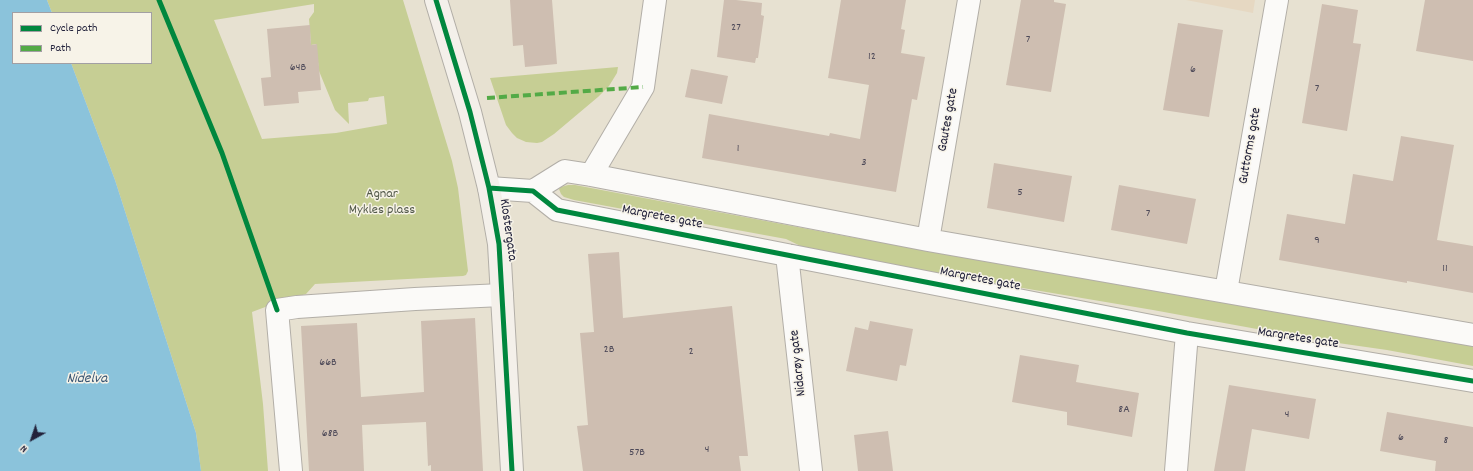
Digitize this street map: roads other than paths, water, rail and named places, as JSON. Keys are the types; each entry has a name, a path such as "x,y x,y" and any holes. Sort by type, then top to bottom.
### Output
{"street":[{"name":"Klostergata","path":"436,0 470,112 489,188 499,244 512,471"},
{"path":"591,175 643,87 655,0"},
{"name":"Gautes gate","path":"928,240 969,0"},
{"name":"Guttorms gate","path":"1226,291 1277,0"},
{"name":"Margretes gate","path":"1473,335 928,240 565,171 533,191 558,210 1187,333 1473,380"},
{"path":"489,188 533,191"},
{"name":"Nidarøy gate","path":"787,255 811,471"},
{"path":"291,471 277,310 297,307 415,299 502,295"},
{"path":"1176,471 1187,333"}],"water":[{"name":"Nidelva","path":"0,0 47,0 52,12 12,12 12,64 71,64 115,180 196,433 201,471 0,471"}],"park label":[{"name":"Agnar Mykles plass","path":"382,204"}]}
